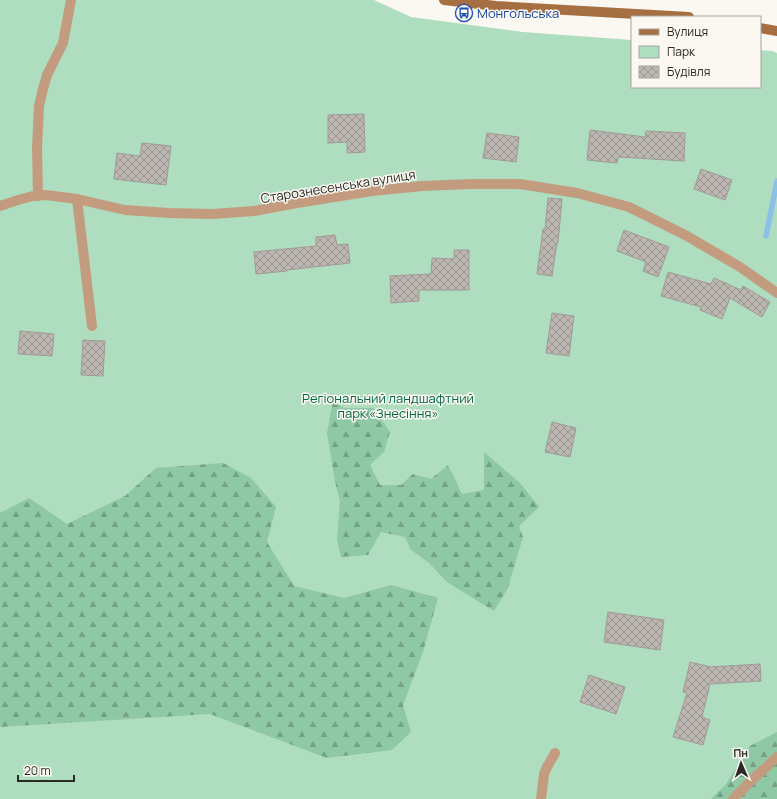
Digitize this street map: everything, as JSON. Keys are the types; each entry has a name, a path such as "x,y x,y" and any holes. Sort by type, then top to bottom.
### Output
{"main road":[{"path":"444,0 496,6 671,16"},
{"path":"761,28 777,31"}],"street":[{"path":"38,196 37,148 39,106 47,75 63,43 71,0"},
{"name":"Старознесенська вулиця","path":"0,206 18,200 46,195 77,199 125,210 168,214 212,214 254,211 372,191 422,186 520,184 577,193 629,207 700,244 740,267 777,293"},
{"path":"77,199 92,326"},
{"path":"541,799 544,774 555,753"},
{"path":"733,799 751,780 777,757"}],"green space":[{"name":"Регіональний ландшафтний парк «Знесіння»","path":"0,0 374,0 411,17 523,32 631,40 631,88 761,88 761,50 777,53 777,799 0,799"},
{"path":"333,401 344,408 373,408 390,432 384,452 370,465 380,485 401,485 413,474 431,479 448,465 462,494 484,490 484,452 520,483 539,507 519,526 523,537 508,588 494,611 447,582 428,562 411,550 405,537 381,532 368,555 341,557 337,540 340,502 327,433"},
{"path":"223,463 251,478 276,507 267,542 294,586 344,598 391,585 438,598 423,652 403,705 411,732 392,750 327,758 210,714 0,727 0,513 29,498 67,524 125,496 156,468"},
{"path":"777,732 777,799 711,799 726,784 750,746"}],"building":[{"path":"364,114 365,152 347,153 347,142 328,143 328,115"},
{"path":"590,130 645,137 646,131 685,133 684,161 618,157 617,163 587,160"},
{"path":"487,133 519,137 516,162 483,158"},
{"path":"142,143 171,146 166,185 114,179 117,153 140,156"},
{"path":"701,169 732,180 725,200 694,189"},
{"path":"548,198 562,199 558,243 552,276 537,274 543,229 545,229"},
{"path":"624,230 669,247 658,277 643,271 646,262 617,251"},
{"path":"335,235 337,245 348,244 350,263 256,274 254,252 316,246 316,237"},
{"path":"454,250 469,250 469,290 419,290 419,301 391,303 390,276 431,274 432,258 454,259"},
{"path":"668,272 711,284 714,278 741,290 743,286 770,302 762,317 730,298 722,319 700,310 701,307 661,296"},
{"path":"552,313 574,316 569,356 546,353"},
{"path":"20,331 54,334 52,356 18,354"},
{"path":"83,340 105,341 103,376 81,375"},
{"path":"552,422 576,428 570,457 545,452"},
{"path":"608,612 664,620 660,650 604,642"},
{"path":"690,662 711,667 760,664 761,681 710,684 702,717 710,720 703,745 673,737 687,693 683,692"},
{"path":"589,675 625,687 616,714 580,702"}],"waterway":[{"path":"766,236 777,181"}],"place":[{"name":"Монгольська","path":"464,13"}]}
